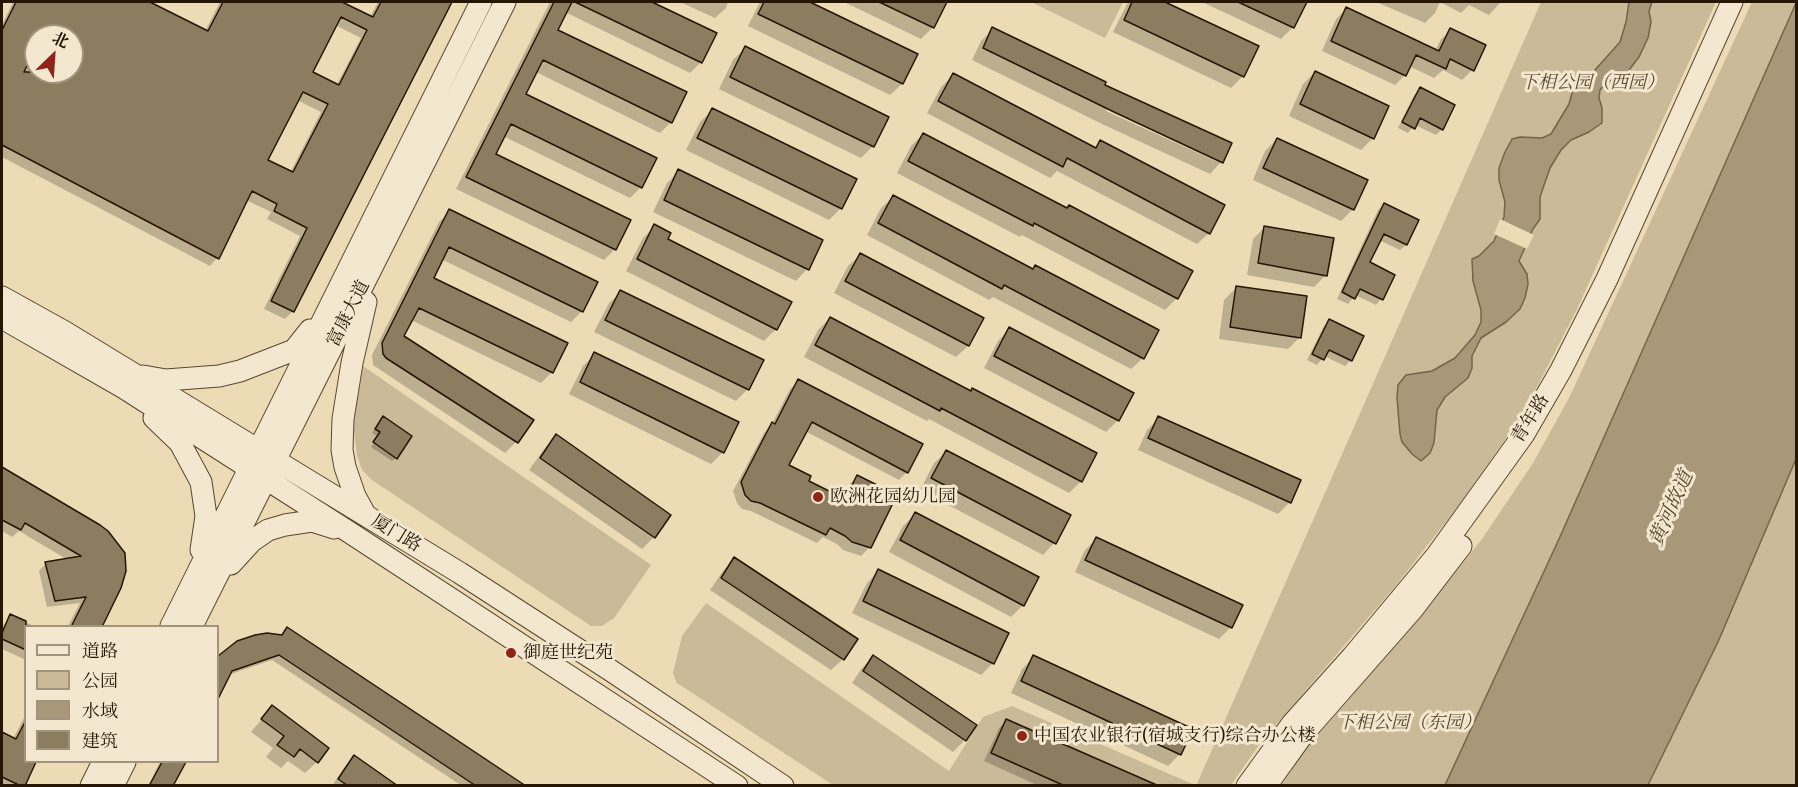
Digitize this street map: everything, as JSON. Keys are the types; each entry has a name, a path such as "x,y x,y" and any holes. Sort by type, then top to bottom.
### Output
{"street":[{"name":"富康大道","path":"369,251 481,2"},
{"name":"富康大道","path":"172,625 202,585 369,251 505,2"},
{"name":"青年路","path":"1247,786 1292,724 1352,657 1437,555 1524,434 1561,370 1607,279 1731,2"},
{"name":"青年路","path":"1266,786 1304,733 1440,575 1542,429 1617,284 1742,2"},
{"path":"127,381 219,376 240,371 294,350 369,251"},
{"path":"367,516 356,496 345,467 342,450 343,419 360,322 369,251"},
{"name":"厦门路","path":"2,297 64,332 127,381"},
{"name":"厦门路","path":"2,318 127,381 262,464 367,516 610,669 783,786"},
{"path":"127,381 180,443 201,482 206,516 202,585"},
{"name":"厦门路","path":"262,464 349,532 737,786"},
{"path":"202,585 231,564 252,541 268,530 312,521 349,532"},
{"name":"富康大道","path":"192,625 202,585"},
{"path":"91,786 102,763"},
{"path":"113,786 124,763"}],"green space":[{"path":"1031,2 1123,2 1105,38"},
{"name":"下相公园（西园）","path":"1541,2 1716,2 1578,307 1538,385 1509,434 1456,509 1397,584 1259,745 1231,785 1196,786"},
{"name":"下相公园（东园）","path":"1752,2 1796,3 1559,539 1445,785 1281,786 1305,750 1416,621 1482,539 1533,463 1570,396"},
{"path":"363,366 651,565 614,618 602,626 591,626 372,480 362,470 357,455 353,423"},
{"path":"1796,459 1795,785 1648,786 1760,542"},
{"path":"706,603 949,771 983,717 1012,706 1195,785 833,785 677,683 673,673 682,636"}],"water":[{"path":"1629,2 1652,2 1649,11 1651,22 1648,38 1639,57 1626,74 1606,83 1600,90 1602,123 1571,140 1561,150 1550,168 1540,197 1540,219 1519,261 1527,274 1528,284 1525,298 1520,309 1506,322 1481,338 1472,356 1472,368 1468,378 1445,397 1437,410 1434,443 1430,453 1421,461 1402,442 1397,398 1398,385 1406,375 1432,371 1455,358 1475,335 1481,322 1481,310 1473,281 1472,259 1479,256 1494,241 1504,217 1505,202 1499,180 1499,168 1505,152 1512,139 1542,138 1551,134 1569,104 1574,86 1587,79 1620,42"},
{"name":"黄河故道","path":"1796,3 1796,459 1718,642 1648,785 1445,785 1559,539"}],"pier":[{"path":"1500,219 1534,235 1527,249 1494,234"}],"building":[{"path":"16,2 150,2 208,31 223,2 342,2 373,17 381,2 452,2 294,312 271,301 307,228 274,211 277,204 252,191 219,259 2,145 2,30","holes":["341,17 367,30 339,85 313,72","303,92 328,104 293,172 268,160"]},
{"path":"554,2 572,2 558,30 687,92 672,123 543,60 526,94 657,158 642,188 511,124 496,154 631,220 616,250 466,177"},
{"path":"575,2 652,2 717,33 702,63"},
{"path":"764,2 810,2 918,54 903,84 758,14"},
{"path":"879,2 947,2 934,28"},
{"path":"1132,2 1165,2 1259,46 1244,77 1124,20"},
{"path":"1238,2 1307,2 1294,28"},
{"path":"1346,7 1439,51 1450,28 1486,45 1474,71 1450,59 1446,69 1416,55 1406,76 1331,41"},
{"path":"992,27 1106,82 1105,85 1232,143 1223,163 983,48"},
{"path":"745,46 889,117 874,147 730,77"},
{"path":"1315,71 1389,106 1374,139 1300,104"},
{"path":"953,73 1096,148 1100,140 1225,205 1210,234 1067,158 1063,167 938,101"},
{"path":"1420,87 1455,105 1443,130 1420,118 1415,129 1402,122"},
{"path":"712,108 857,179 842,209 697,138"},
{"path":"923,133 1067,208 1069,205 1193,271 1178,299 1034,223 1033,226 908,161"},
{"path":"1277,138 1368,180 1354,210 1263,168"},
{"path":"678,169 823,240 809,270 664,200"},
{"path":"893,195 1033,269 1035,265 1159,330 1144,359 1004,285 1002,289 878,223"},
{"path":"1384,203 1419,220 1407,245 1384,234 1370,262 1395,275 1383,300 1360,289 1355,299 1342,292"},
{"path":"449,209 598,282 583,312 449,247 434,278 568,343 553,373 419,308 404,336 534,420 518,443 383,354 382,343"},
{"path":"654,224 671,233 668,239 792,302 777,330 637,259"},
{"path":"1264,226 1334,238 1327,276 1258,263"},
{"path":"860,253 984,318 969,346 845,281"},
{"path":"1236,286 1307,296 1301,338 1230,327"},
{"path":"620,290 764,360 749,390 605,320"},
{"path":"830,317 971,391 972,388 1097,453 1082,482 815,345"},
{"path":"1329,319 1364,336 1352,361 1329,350 1324,360 1312,354"},
{"path":"1009,327 1134,393 1119,421 994,356"},
{"path":"594,352 739,422 724,453 580,382"},
{"name":"欧洲花园幼儿园","path":"798,379 923,444 908,473 812,422 789,465 811,476 809,481 845,499 857,475 897,495 871,548 852,542 830,528 826,535 760,503 751,501 745,495 741,482 772,422 775,424"},
{"path":"383,416 412,436 397,459 373,442 380,432 375,429"},
{"path":"1158,416 1301,480 1291,503 1148,438"},
{"path":"556,434 671,515 655,538 540,458"},
{"path":"946,450 1071,515 1056,544 931,478"},
{"path":"2,467 108,531 125,553 126,571 121,588 103,625 72,625 86,597 55,601 45,562 81,556 25,523 21,530 2,520"},
{"path":"915,512 1039,577 1024,606 900,540"},
{"path":"1096,537 1243,605 1232,628 1085,560"},
{"path":"734,557 858,639 844,660 721,578"},
{"path":"878,569 1009,633 994,664 863,601"},
{"path":"10,614 26,621 24,649 2,639 2,633"},
{"path":"287,627 526,786 476,786 279,655 232,671 219,697 219,655 237,641 255,635 267,633 282,635"},
{"path":"873,655 977,725 966,741 863,671"},
{"path":"1033,655 1193,729 1181,755 1021,681"},
{"path":"272,705 329,748 318,763 300,749 294,757 277,745 284,736 261,719"},
{"name":"中国农业银行(宿城支行)综合办公楼","path":"1006,719 1159,786 1065,786 991,753"},
{"path":"24,724 24,763 36,763 25,786 2,777 2,732 16,739"},
{"path":"354,755 398,786 348,786 338,779"},
{"path":"161,763 185,763 173,786 149,786"}],"place":[{"name":"欧洲花园幼儿园","path":"818,497"},
{"name":"御庭世纪苑","path":"511,653"},
{"name":"中国农业银行(宿城支行)综合办公楼","path":"1022,736"}]}
